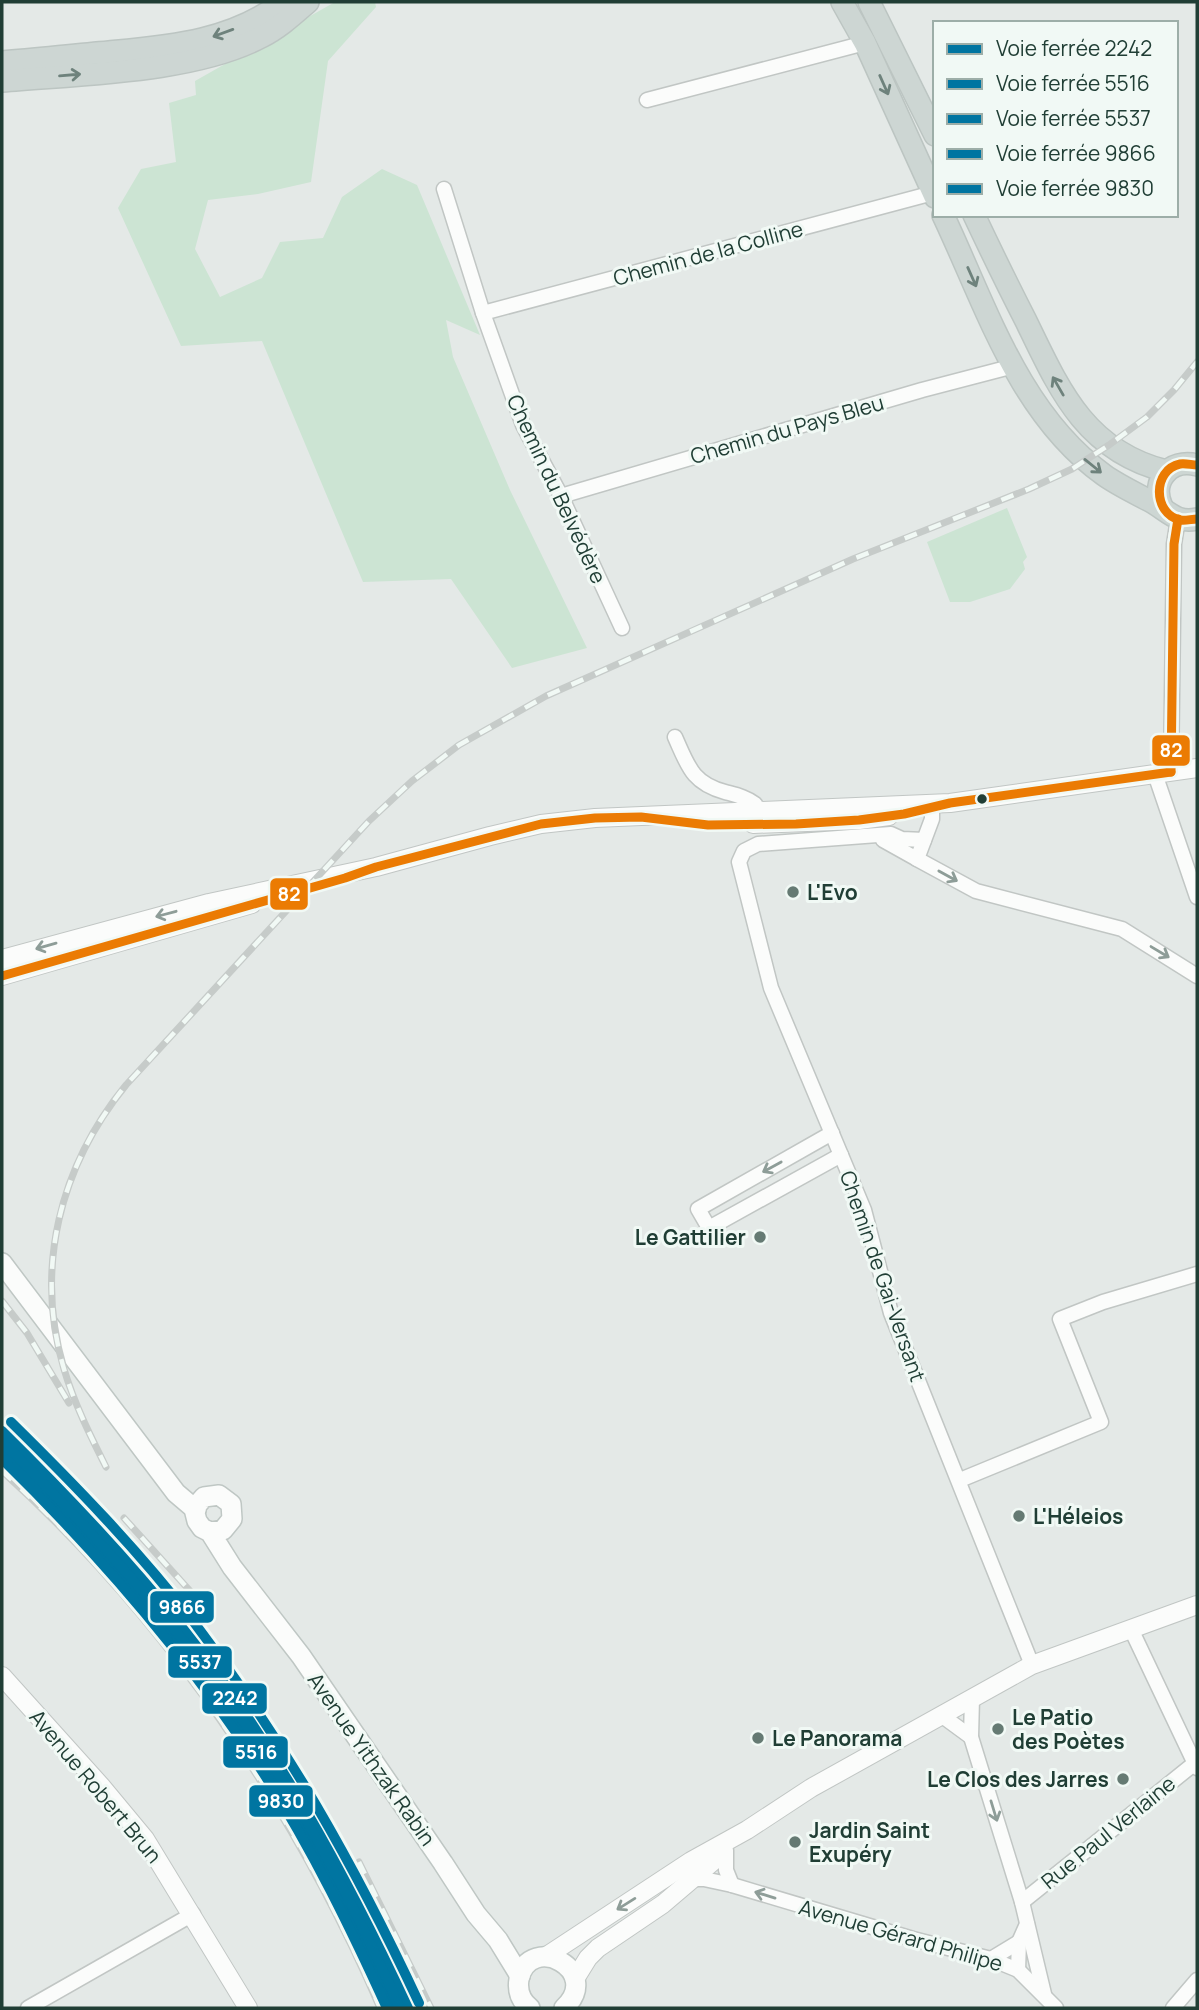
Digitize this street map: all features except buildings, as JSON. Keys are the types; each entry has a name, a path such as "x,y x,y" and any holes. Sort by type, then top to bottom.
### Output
{"main road":[{"path":"2,62 178,45 253,22 283,2"},
{"path":"2,81 132,69 222,53 259,38 285,22 308,2"},
{"path":"842,2 865,43 933,193"},
{"path":"869,2 933,131"},
{"path":"944,217 1028,395 1049,422 1086,461 1106,477 1179,515"},
{"path":"975,217 1054,379 1071,407 1110,445 1126,456 1166,471"},
{"path":"1179,515 1158,492 1161,478 1166,471 1178,464 1193,460"},
{"path":"2,1263 176,1493 200,1503 219,1495 230,1503 233,1514 218,1530 202,1528 197,1521 200,1503"},
{"name":"Avenue Yithzak Rabin","path":"218,1530 244,1580 344,1719 476,1914 498,1940 520,1976 520,1996 530,2008"},
{"name":"Avenue Yithzak Rabin","path":"498,1940 541,1957 564,1962 575,1979"},
{"path":"520,1976 524,1968 541,1957"},
{"path":"566,2008 576,1989 575,1979"}],"street":[{"path":"648,100 865,43"},
{"name":"Chemin du Belvédère","path":"444,189 483,313 523,425 561,496 622,628"},
{"name":"Chemin de la Colline","path":"483,313 933,195"},
{"name":"Chemin du Pays Bleu","path":"561,496 922,390 1014,366"},
{"path":"1179,515 1174,544 1163,773 1197,897"},
{"path":"675,737 693,775 713,789 748,798 755,804 757,819"},
{"path":"2,959 209,903 376,867 541,824 595,818 757,819 938,805 1197,768"},
{"path":"917,859 938,805"},
{"name":"Chemin de Gai-Versant","path":"924,839 902,839 891,835 758,844 744,851 739,862 771,988 864,1210 891,1313 1032,1665"},
{"path":"876,836 976,891 1122,929 1194,970"},
{"path":"2,976 376,867"},
{"path":"832,1133 698,1209 709,1228 841,1155"},
{"path":"960,1480 1101,1422 1060,1319 1103,1302 1197,1274"},
{"path":"541,1957 811,1788 1032,1665 1197,1605"},
{"path":"1131,1629 1196,1765"},
{"name":"Avenue Robert Brun","path":"2,1676 145,1839 248,2008"},
{"path":"972,1698 971,1737 1022,1902 1045,1995"},
{"path":"941,1715 971,1737"},
{"name":"Rue Paul Verlaine","path":"1022,1902 1196,1765"},
{"path":"575,1979 587,1958 598,1948 663,1903 747,1830"},
{"path":"726,1850 726,1870 732,1885"},
{"path":"649,1889 692,1879"},
{"name":"Avenue Gérard Philipe","path":"692,1879 732,1885 913,1939 991,1959 1021,1974 1056,2008"},
{"path":"28,2008 193,1914"},
{"path":"1021,1974 1019,1942 1027,1924"},
{"path":"991,1959 1019,1942"},
{"path":"1021,1974 1035,1956"},
{"path":"1173,2008 1197,1980"}],"green space":[{"path":"335,2 375,2 376,7 328,61 311,182 258,194 208,200 195,249 220,297 262,278 280,242 323,238 342,197 382,169 417,185 480,335 446,320 453,357 510,490 587,648 512,668 451,579 363,582 262,341 181,346 118,208 141,169 176,162 169,103 196,95 195,81"},
{"path":"1007,508 1027,557 1023,562 1025,569 1010,589 970,602 950,602 927,542"}],"railway":[{"path":"106,1467 73,1394 55,1331 53,1256 69,1184 84,1149 103,1116 126,1085 369,821 412,781 459,745 546,696 853,559 1029,489 1072,469 1147,417 1197,362"},
{"path":"2,1301 27,1333 69,1403"},
{"path":"2,1471 62,1529 118,1589 219,1719 265,1788 307,1859 380,2008"},
{"path":"124,1518 191,1592"},
{"path":"359,1862 431,2008"}],"rail line":[{"name":"9866","path":"11,1422 128,1543 193,1621 258,1712 344,1854 419,2003"},
{"name":"2242","path":"2,1431 117,1550 215,1670 306,1810 359,1908 408,2008"},
{"name":"5537","path":"2,1442 78,1519 149,1599 216,1683 247,1727 295,1800 328,1858 400,2008"},
{"name":"5516","path":"2,1448 113,1565 181,1647 244,1734 307,1835 395,2008"},
{"name":"9830","path":"2,1459 74,1533 143,1610 237,1734 266,1777 315,1862 387,2008"}],"transit line":[{"name":"82","path":"1197,465 1182,464 1171,468 1164,474 1159,492 1165,510 1171,516 1182,520 1197,519"},
{"name":"82","path":"1171,772 1174,544 1178,519"},
{"name":"82","path":"2,976 376,867 541,824 595,818 641,817 708,825 859,820 904,814 950,803 1171,772"}],"place":[{"name":"L'Evo","path":"793,892"},
{"name":"Le Gattilier","path":"760,1237"},
{"name":"L'Héleios","path":"1019,1516"},
{"name":"Le Patio des Poètes","path":"998,1729"},
{"name":"Le Panorama","path":"758,1738"},
{"name":"Le Clos des Jarres","path":"1123,1779"},
{"name":"Jardin Saint Exupéry","path":"795,1842"}]}
